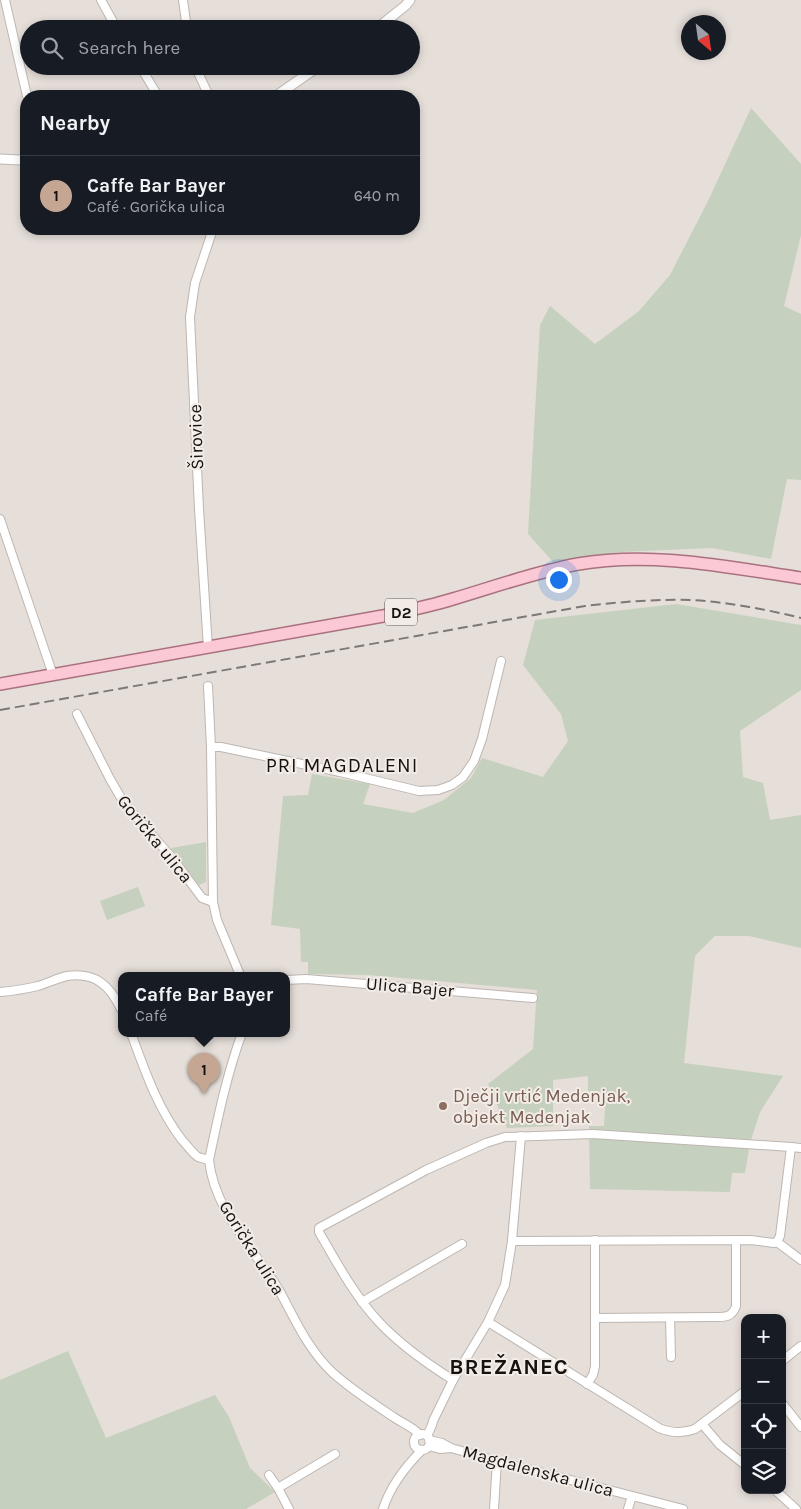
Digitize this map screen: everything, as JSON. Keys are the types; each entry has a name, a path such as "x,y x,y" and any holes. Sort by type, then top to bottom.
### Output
{"main road":[{"name":"D2","path":"0,684 208,648 419,608 579,564 610,561 669,561 801,578"}],"street":[{"path":"5,0 20,65"},
{"path":"101,0 112,20"},
{"path":"183,0 186,20"},
{"path":"387,20 410,0"},
{"path":"22,75 26,90"},
{"path":"145,75 154,90"},
{"path":"199,75 206,90"},
{"path":"285,90 306,75"},
{"path":"0,159 20,160"},
{"name":"Širovice","path":"208,648 190,317 195,283 211,235"},
{"path":"0,518 53,675"},
{"path":"212,747 221,747 419,791 438,790 452,785 463,777 474,761 482,739 501,661"},
{"name":"Gorička ulica","path":"208,686 212,747 213,902 217,920 239,972"},
{"name":"Gorička ulica","path":"77,714 124,803 174,860 202,898 213,902"},
{"path":"0,992 39,985 67,976 85,976 96,979 106,986 118,1002"},
{"name":"Ulica Bajer","path":"290,980 306,978 533,998"},
{"path":"133,1037 155,1096 176,1132 197,1156 209,1160"},
{"name":"Gorička ulica","path":"240,1037 232,1059 209,1160 216,1191 233,1223 278,1289 315,1352 332,1372 344,1382 400,1421 423,1441"},
{"path":"453,1380 421,1359 379,1323 362,1302 318,1232 319,1228 426,1170 457,1155 505,1137 594,1134 801,1148"},
{"path":"383,1509 394,1485 423,1441 429,1424 433,1421 453,1380 488,1322 505,1285 512,1241 521,1136"},
{"path":"777,1242 780,1236 791,1147"},
{"path":"587,1384 593,1375 595,1366 595,1240"},
{"path":"595,1318 726,1317 733,1313 736,1306 736,1240"},
{"path":"512,1241 751,1240 777,1242 801,1260"},
{"path":"362,1302 462,1244"},
{"path":"670,1318 671,1357"},
{"path":"488,1322 666,1431 675,1433 687,1432 702,1424 741,1394"},
{"path":"785,1359 801,1346"},
{"path":"783,1404 801,1427"},
{"path":"702,1424 720,1445 741,1462"},
{"name":"Magdalenska ulica","path":"423,1441 440,1448 450,1448 497,1462 683,1509"},
{"path":"278,1488 335,1454"},
{"path":"494,1509 497,1462"},
{"path":"269,1475 289,1509"},
{"path":"779,1494 796,1509"},
{"path":"628,1509 632,1496"}],"green space":[{"path":"751,108 801,164 801,235 784,306 801,314 801,480 787,479 771,559 712,548 620,552 554,563 528,534 540,325 550,306 595,344 639,311 670,275 709,199"},
{"path":"676,604 801,625 801,690 740,731 743,777 763,783 770,820 801,815 801,948 749,936 715,936 695,956 684,1063 783,1076 760,1112 750,1143 745,1173 732,1173 730,1192 590,1189 589,1126 604,1126 606,1092 588,1091 588,1076 553,1080 553,1126 507,1128 488,1084 533,1049 537,990 368,975 308,974 308,962 301,962 300,929 271,925 283,796 308,795 312,774 370,784 363,804 413,813 444,800 471,778 482,758 543,777 568,741 561,714 523,665 535,620"},
{"path":"206,842 206,882 199,885 171,848"},
{"path":"138,887 145,906 107,920 100,901"},
{"path":"68,1351 106,1438 215,1395 229,1417 250,1468 275,1492 246,1509 0,1509 0,1380"}],"railway":[{"path":"0,710 585,606 638,601 690,600 746,606 801,618"}],"place":[{"name":"Caffe Bar Bayer","path":"204,1094"},
{"name":"Dječji vrtić Medenjak, objekt Medenjak","path":"443,1106"}],"district":[{"name":"PRI MAGDALENI","path":"342,765"},
{"name":"BREŽANEC","path":"509,1367"}]}
